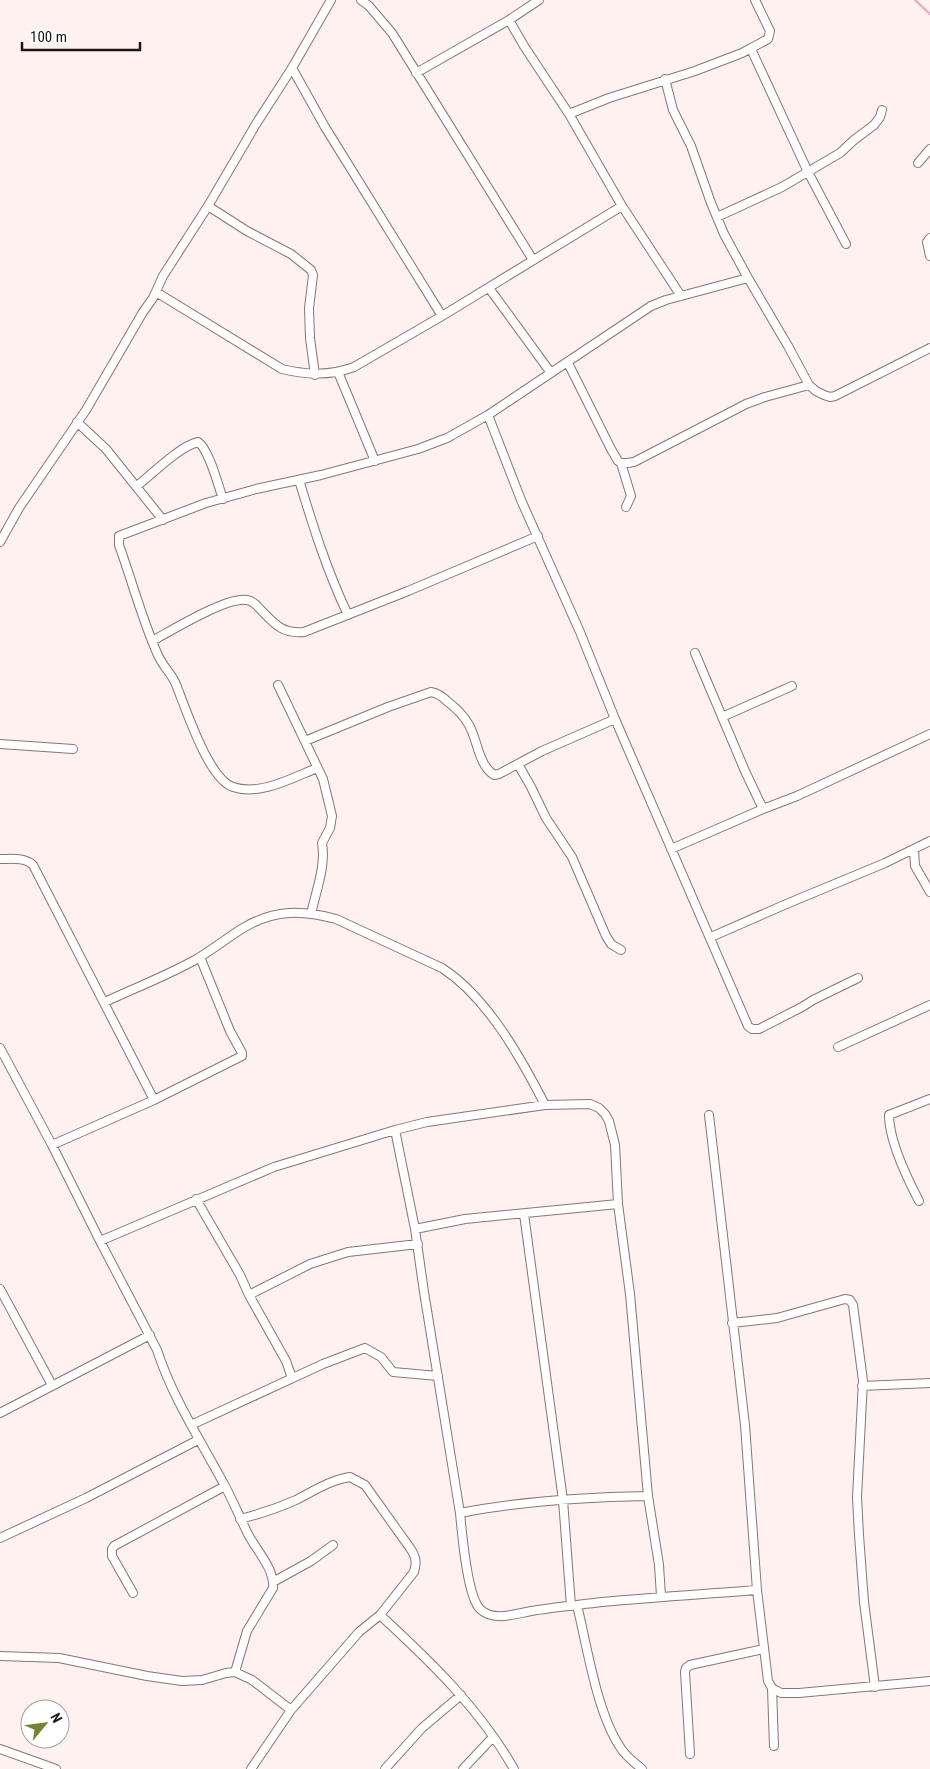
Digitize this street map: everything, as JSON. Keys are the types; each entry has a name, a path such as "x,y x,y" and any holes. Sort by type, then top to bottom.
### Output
{"street":[{"path":"0,542 19,508 86,410 156,292 163,276 292,68 331,0"},
{"path":"361,0 369,6 392,33 533,260"},
{"path":"416,73 509,20 539,0"},
{"path":"568,114 609,98 751,50 768,39 770,35 755,0"},
{"path":"509,20 568,114 622,206 681,296"},
{"path":"751,50 808,172 846,244"},
{"path":"292,68 325,127 442,316"},
{"path":"665,79 673,110 691,146 724,234 809,385 824,395 836,396 930,348"},
{"path":"717,217 782,187 840,153 874,125 880,117 882,110"},
{"path":"918,163 930,149"},
{"path":"208,206 247,231 291,254 311,270 309,318 315,375"},
{"path":"156,292 282,369 315,375 338,372 354,367 442,316 622,206"},
{"path":"930,238 927,245 930,256"},
{"path":"316,768 274,785 246,789 232,787 214,771 189,719 174,680 158,656 152,641 118,538 121,534 256,489 375,461 430,445 458,433 488,415 651,306 748,278"},
{"path":"489,288 551,373"},
{"path":"568,363 612,450 621,463 631,496 626,507"},
{"path":"338,372 375,461"},
{"path":"621,463 634,462 746,404 764,397 809,385"},
{"path":"488,415 509,470 580,632 615,719 744,1020 752,1028 759,1029 858,978"},
{"path":"77,422 106,449 163,520"},
{"path":"137,486 170,458 192,443 198,442 202,445 223,499"},
{"path":"299,480 331,578 348,615"},
{"path":"152,641 220,605 238,600 246,600 255,604 278,627 295,632 310,630 538,536"},
{"path":"695,653 762,809"},
{"path":"278,685 316,768 323,779 332,816 332,823 322,842 324,852 322,870 310,914"},
{"path":"722,717 792,686"},
{"path":"305,741 388,707 435,692 466,720 483,762 489,772 494,775 564,740 615,719"},
{"path":"671,849 796,796 930,734"},
{"path":"0,744 73,749"},
{"path":"518,764 546,818 572,857 606,936 611,944 621,950"},
{"path":"710,937 900,856 930,841"},
{"path":"914,849 915,866"},
{"path":"900,856 915,866 930,892"},
{"path":"0,859 19,859 34,865 154,1100"},
{"path":"105,1002 200,957 261,919 283,912 310,914 336,919 442,968 456,977 487,1012 520,1057 545,1105"},
{"path":"52,1145 154,1100 242,1056 200,957"},
{"path":"838,1047 930,1005"},
{"path":"1,1051 150,1335 173,1391 198,1440 225,1486 240,1519 268,1568 273,1582 272,1588 247,1631 235,1672"},
{"path":"919,1201 904,1173 896,1149 889,1114 930,1099"},
{"path":"100,1241 274,1167 395,1130 427,1122 545,1105 590,1104 599,1108 609,1121 615,1145 618,1204 630,1294 648,1496 662,1596"},
{"path":"709,1115 745,1425 764,1649 768,1681 772,1688 774,1746"},
{"path":"395,1130 418,1244 470,1581 478,1608 486,1614 500,1617 574,1605 662,1596 758,1590"},
{"path":"196,1199 240,1275 286,1361 292,1378"},
{"path":"415,1229 465,1219 618,1204"},
{"path":"524,1214 563,1500 574,1605 604,1711 619,1746 628,1758 642,1769"},
{"path":"249,1294 310,1264 348,1252 418,1244"},
{"path":"0,1289 52,1385"},
{"path":"732,1322 777,1318 845,1299 850,1300 853,1305 862,1386 858,1506 864,1602 875,1687"},
{"path":"0,1413 150,1335"},
{"path":"191,1426 292,1378 365,1348 381,1357 393,1372 438,1376"},
{"path":"862,1386 930,1384"},
{"path":"0,1538 86,1498 198,1440"},
{"path":"240,1519 261,1514 295,1500 329,1482 350,1477 366,1485 410,1548 415,1556 416,1563 414,1572 380,1615 359,1632 291,1710 251,1769"},
{"path":"133,1593 112,1556 114,1546 225,1486"},
{"path":"460,1513 604,1496 648,1496"},
{"path":"273,1582 311,1561 333,1545"},
{"path":"380,1615 416,1648 461,1695 493,1737 514,1769"},
{"path":"690,1754 686,1668 690,1665 764,1649"},
{"path":"0,1656 59,1658 147,1676 182,1681 202,1680 235,1672 252,1680 291,1710"},
{"path":"772,1688 781,1693 799,1693 930,1681"},
{"path":"385,1769 422,1728 461,1695"},
{"path":"462,1769 493,1737"},
{"path":"0,1748 56,1769"}],"waterway":[{"path":"915,0 930,14"}]}
